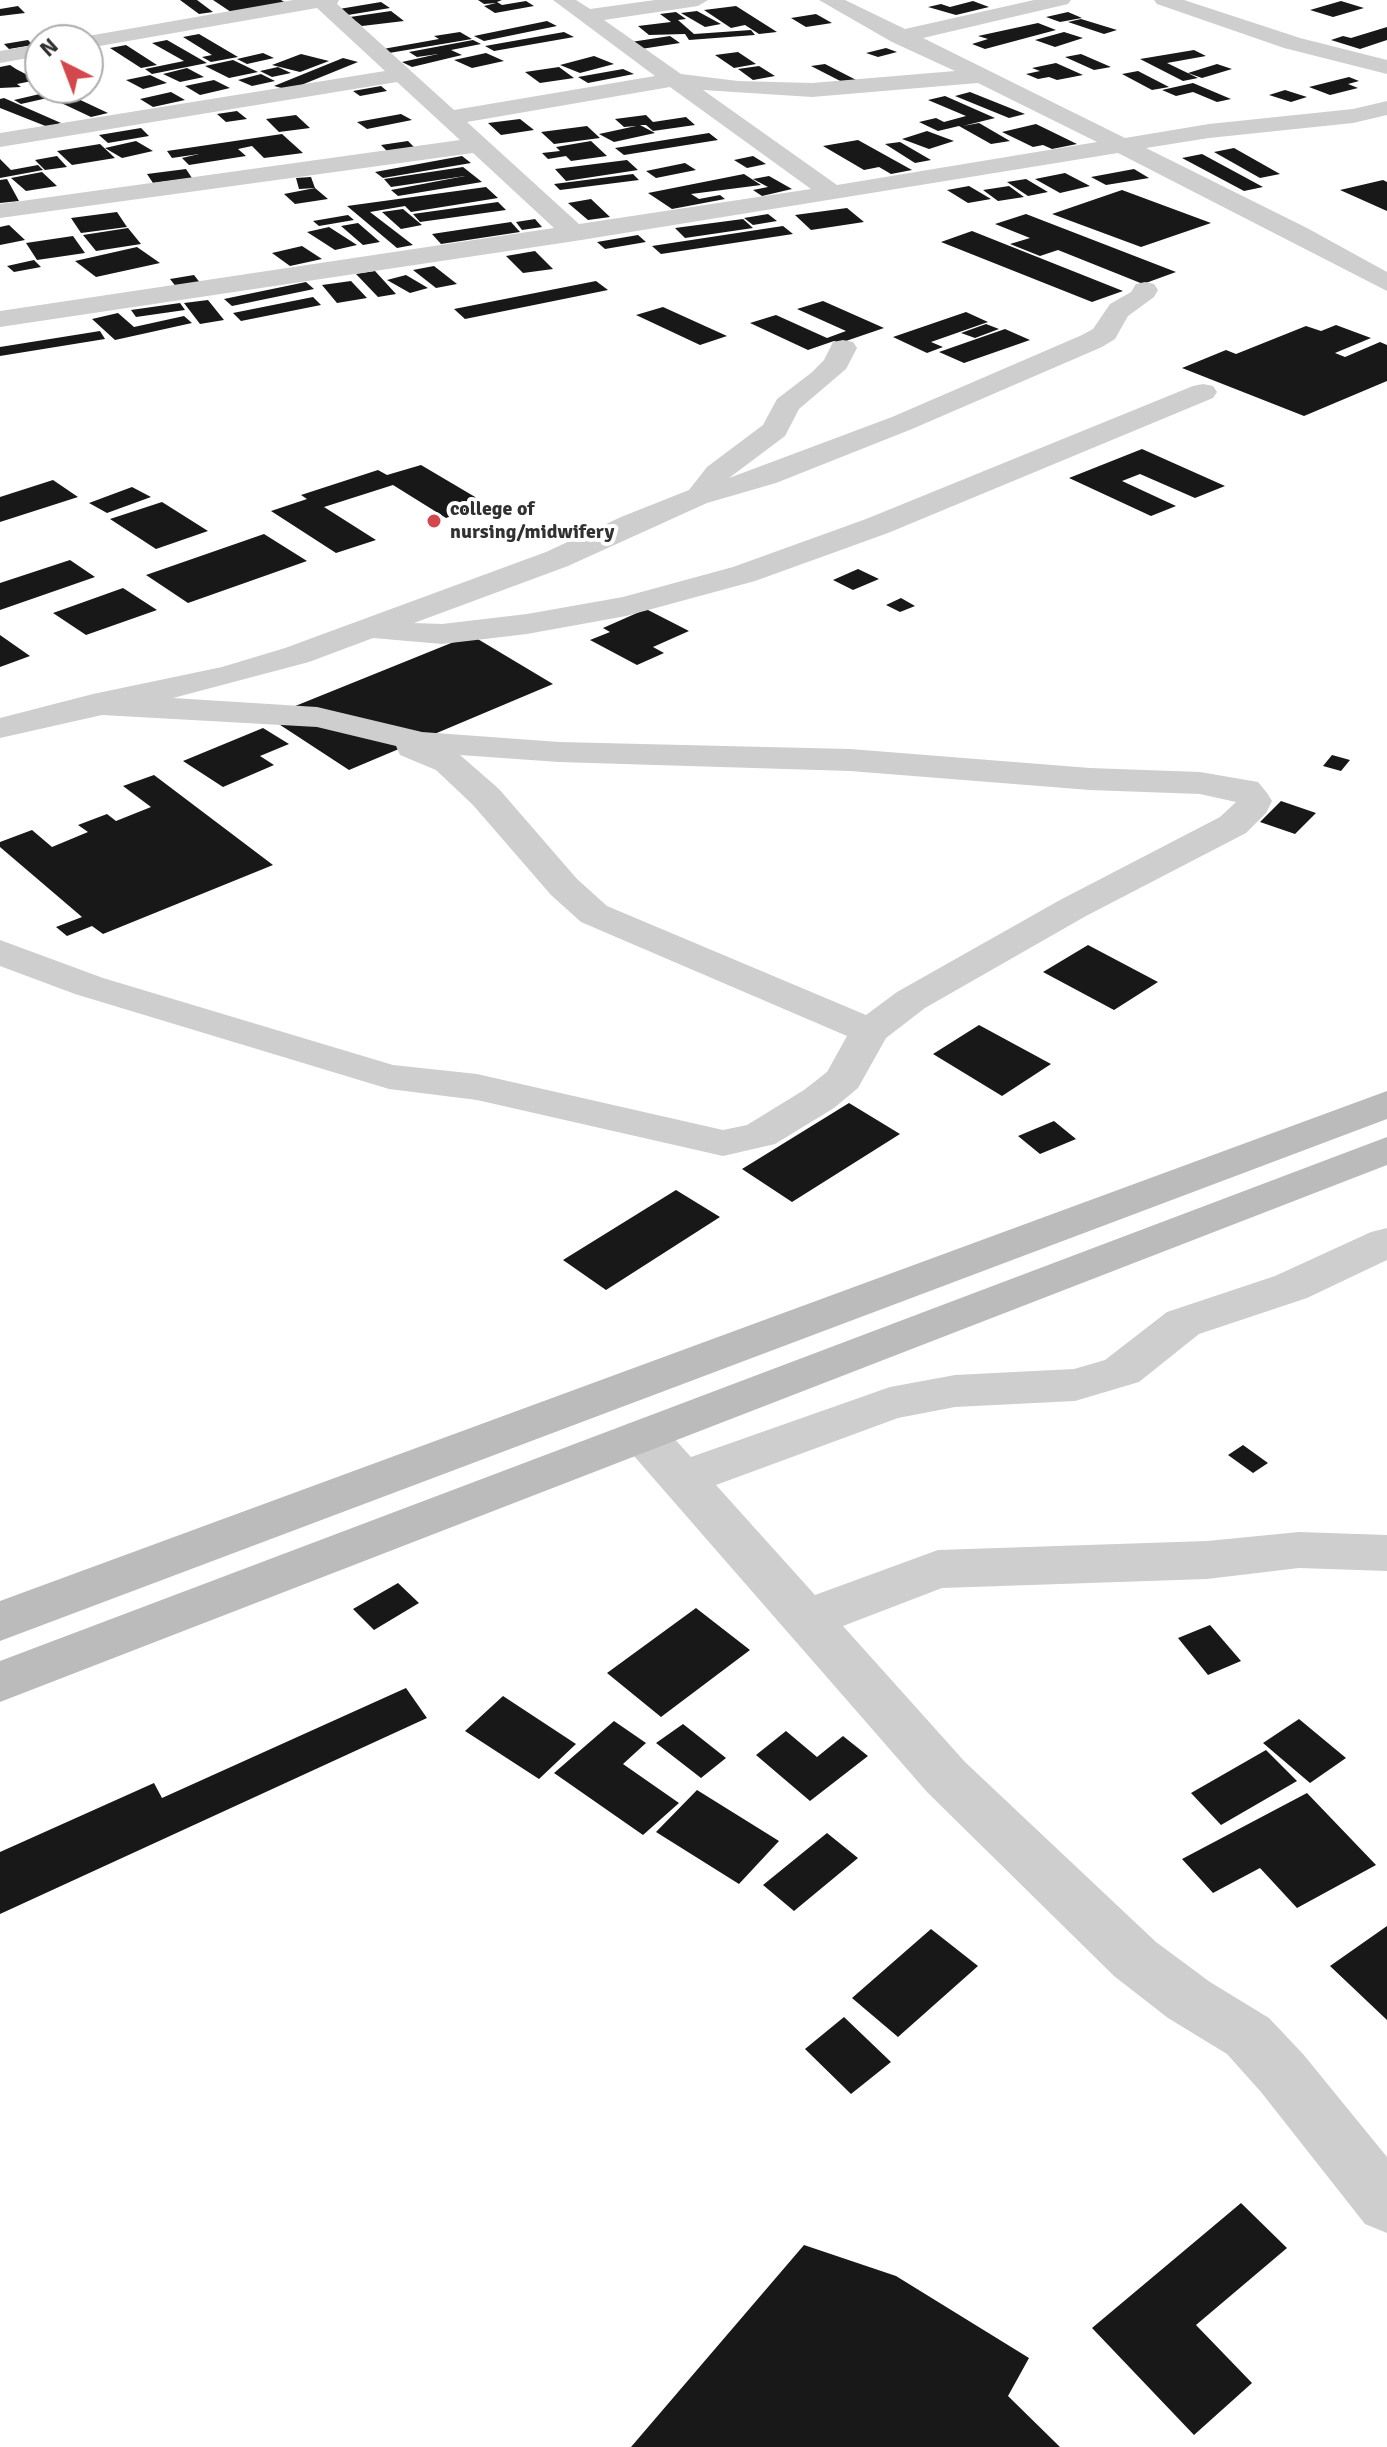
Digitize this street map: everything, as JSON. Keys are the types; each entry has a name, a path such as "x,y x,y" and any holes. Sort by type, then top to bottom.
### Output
{"main road":[{"path":"0,1622 1387,1104"},
{"path":"0,1682 1387,1150"}],"street":[{"path":"104,39 323,0 400,75 575,233"},
{"path":"563,0 832,193"},
{"path":"587,16 698,0"},
{"path":"829,0 1298,233 1387,283"},
{"path":"900,37 1061,0"},
{"path":"1164,0 1292,43 1387,67"},
{"path":"0,57 24,53"},
{"path":"0,140 400,75"},
{"path":"448,118 674,80 738,88 812,90 978,76"},
{"path":"0,319 575,233 1209,131 1353,116 1387,108"},
{"path":"0,211 477,145"},
{"path":"0,728 93,704 230,675 297,655 557,559 632,523 696,497 765,477 902,423 1092,341 1105,333 1108,323 1119,310 1141,297 1145,290"},
{"path":"696,497 717,473 775,430 787,405 821,379 836,363 843,348"},
{"path":"365,630 442,634 527,624 626,606 744,574 877,526 1203,392"},
{"path":"0,952 89,986 389,1077 477,1087 723,1143 760,1135 819,1099 843,1079 870,1031 911,1000 1073,908 1233,825 1248,813 1254,801 1245,790 1200,783 1090,779 850,760 559,752 422,742 317,717 93,704"},
{"path":"370,731 448,763 486,797 564,887 594,914 870,1031"},
{"path":"682,1479 890,1403 955,1391 1075,1385 1122,1371 1183,1323 1291,1287 1387,1242"},
{"path":"644,1436 946,1777 1135,1959 1189,2000 1248,2036 1282,2073 1387,2204"},
{"path":"807,1619 938,1569 1207,1560 1299,1550 1387,1553"}],"building":[{"path":"180,0 197,0 213,12 199,14"},
{"path":"213,0 281,0 286,3 231,12"},
{"path":"478,0 502,0 497,2 502,5 526,1 534,6 495,13 484,6 496,3 484,4"},
{"path":"973,1 989,7 956,15 928,7 941,4 950,7"},
{"path":"1341,1 1364,8 1333,17 1310,10"},
{"path":"381,2 390,8 348,15 339,9"},
{"path":"18,6 25,13 0,16 0,9"},
{"path":"736,6 777,32 759,34 745,25 731,28 704,10"},
{"path":"391,11 404,21 362,26 350,17"},
{"path":"697,11 721,24 705,27 681,13"},
{"path":"676,12 686,19 678,20 694,34 751,30 755,35 689,40 685,34 649,35 638,26 671,22 660,14"},
{"path":"1068,12 1082,18 1060,22 1046,17"},
{"path":"816,14 832,23 806,27 791,18"},
{"path":"1081,19 1117,30 1104,34 1068,22"},
{"path":"547,21 557,26 484,41 474,36"},
{"path":"1038,23 1056,30 985,49 972,44 988,39 978,36"},
{"path":"1387,27 1387,40 1360,49 1331,40 1343,36 1351,38"},
{"path":"460,32 472,39 389,53 383,49 439,39 434,36"},
{"path":"564,32 574,37 494,51 485,46"},
{"path":"1064,32 1083,38 1055,47 1035,40"},
{"path":"199,34 238,57 211,62 202,57 212,55 183,37"},
{"path":"670,36 680,43 641,49 631,42"},
{"path":"167,40 207,63 152,74 145,69 184,61 152,43"},
{"path":"473,40 481,44 451,50 462,55 412,67 402,62 438,54 417,57 409,52"},
{"path":"24,41 24,46 9,49 4,44"},
{"path":"126,45 157,65 141,68 110,48"},
{"path":"886,48 897,52 878,57 866,53"},
{"path":"1194,50 1206,56 1167,63 1198,78 1183,81 1140,59"},
{"path":"738,52 756,64 734,68 715,55"},
{"path":"263,53 274,58 247,64 237,59"},
{"path":"486,53 504,61 472,68 454,60"},
{"path":"301,54 329,61 300,72 272,65"},
{"path":"1081,54 1111,67 1094,70 1065,57"},
{"path":"594,56 614,64 580,73 560,65"},
{"path":"343,58 358,62 289,90 274,86"},
{"path":"233,60 258,72 229,78 205,66"},
{"path":"1056,63 1083,75 1057,80 1049,77 1038,79 1026,74 1040,71 1032,68"},
{"path":"825,64 866,85 852,87 811,66"},
{"path":"1217,64 1232,69 1202,78 1188,73"},
{"path":"10,65 24,73 24,83 17,84 21,87 0,88 0,67"},
{"path":"759,66 775,76 753,80 738,69"},
{"path":"278,67 291,73 272,77 260,71"},
{"path":"559,67 574,78 540,83 525,72"},
{"path":"187,68 204,77 180,82 163,74"},
{"path":"623,69 634,74 588,83 578,77"},
{"path":"1138,71 1169,87 1152,90 1122,74"},
{"path":"261,74 275,81 252,86 238,80"},
{"path":"150,75 167,83 143,89 126,80"},
{"path":"1349,77 1359,81 1348,84 1358,88 1330,95 1309,87"},
{"path":"214,80 230,88 200,95 185,86"},
{"path":"1193,83 1231,99 1217,102 1193,92 1176,96 1162,90"},
{"path":"381,86 387,91 360,96 353,91"},
{"path":"1285,90 1307,97 1291,102 1269,95"},
{"path":"171,92 185,100 153,107 140,99"},
{"path":"970,92 1025,114 1009,118 955,96"},
{"path":"945,96 995,118 963,126 979,123 1010,141 991,144 959,126 938,131 919,122 936,118 944,122 966,116 928,100"},
{"path":"0,99 61,123 48,127 0,108"},
{"path":"63,104 89,104 108,113 91,117"},
{"path":"237,111 247,119 226,122 217,114"},
{"path":"401,114 412,120 367,129 357,122"},
{"path":"296,115 310,128 279,132 266,119"},
{"path":"646,115 653,122 686,117 695,125 653,131 646,125 640,125 655,133 614,142 599,134 636,126 624,127 615,119"},
{"path":"520,119 534,130 501,135 488,123"},
{"path":"1036,124 1077,144 1052,149 1043,145 1033,147 1002,132"},
{"path":"587,126 600,138 554,144 541,132"},
{"path":"141,128 149,136 108,143 99,135"},
{"path":"927,131 954,141 929,149 902,139"},
{"path":"709,133 718,140 624,155 615,148"},
{"path":"282,134 303,153 264,158 252,146 238,149 246,156 189,165 182,158 199,154 172,158 167,151"},
{"path":"858,140 912,170 891,174 879,167 864,170 823,146"},
{"path":"136,141 153,151 122,158 105,148"},
{"path":"408,141 414,147 387,151 381,145"},
{"path":"591,141 607,156 571,161 566,156 548,159 542,153 560,151 556,147"},
{"path":"900,142 931,160 915,163 885,144"},
{"path":"100,144 115,158 72,165 57,151"},
{"path":"1234,148 1280,174 1260,178 1214,152"},
{"path":"1202,154 1263,187 1244,191 1182,158"},
{"path":"57,156 67,167 45,170 35,160"},
{"path":"462,156 471,163 383,178 375,172"},
{"path":"753,156 766,164 747,168 734,160"},
{"path":"0,159 11,170 38,165 43,170 0,178"},
{"path":"627,160 638,170 566,181 555,169"},
{"path":"685,163 696,170 656,178 646,171"},
{"path":"463,167 482,182 398,196 391,190 465,176 391,187 384,179"},
{"path":"186,169 192,178 153,183 147,174"},
{"path":"1134,169 1149,178 1106,185 1091,177"},
{"path":"42,172 57,186 26,191 11,178"},
{"path":"1065,173 1090,186 1060,193 1035,179"},
{"path":"633,174 639,180 560,190 554,184"},
{"path":"744,174 761,185 691,194 699,199 720,195 725,199 672,209 648,193"},
{"path":"769,176 792,189 762,196 753,190 768,187 753,179"},
{"path":"311,177 315,188 299,189 296,178"},
{"path":"7,179 19,201 0,203 0,180"},
{"path":"1026,179 1048,192 1028,196 1007,182"},
{"path":"1383,180 1387,182 1387,211 1340,190"},
{"path":"969,186 991,199 968,203 947,190"},
{"path":"1009,186 1024,197 998,201 983,190"},
{"path":"486,187 498,198 411,212 405,206 370,212 413,245 397,248 347,206"},
{"path":"315,188 328,199 295,204 284,194"},
{"path":"1122,190 1211,223 1141,247 1052,214"},
{"path":"591,199 610,217 588,220 568,203"},
{"path":"498,202 506,210 420,222 413,214"},
{"path":"847,208 864,222 811,230 795,215"},
{"path":"403,209 422,225 401,229 382,212"},
{"path":"117,212 127,227 81,233 71,218"},
{"path":"768,214 777,221 753,225 744,218"},
{"path":"1026,214 1176,272 1143,284 1058,250 1040,256 1010,244 1030,238 995,224"},
{"path":"348,215 354,220 319,226 313,221"},
{"path":"535,219 542,227 522,230 516,222"},
{"path":"743,219 753,228 685,238 675,228"},
{"path":"511,222 520,232 441,244 432,234"},
{"path":"358,223 380,242 363,245 341,226"},
{"path":"9,225 25,240 0,245 0,227"},
{"path":"783,226 793,234 661,254 652,246"},
{"path":"329,227 357,245 335,250 307,232"},
{"path":"128,228 141,244 96,251 83,235"},
{"path":"972,231 1123,291 1092,302 941,242"},
{"path":"638,235 646,242 605,249 597,242"},
{"path":"73,236 85,253 37,260 26,243"},
{"path":"302,246 322,259 290,266 272,253"},
{"path":"137,247 160,263 96,277 75,261"},
{"path":"535,251 553,269 523,273 506,256"},
{"path":"34,260 41,267 14,272 7,266"},
{"path":"434,266 457,284 436,288 413,270"},
{"path":"375,271 396,294 378,297 356,274"},
{"path":"194,275 201,284 177,288 170,279"},
{"path":"406,275 428,288 410,293 387,280"},
{"path":"351,281 367,298 337,303 322,285"},
{"path":"596,281 608,290 465,319 454,309"},
{"path":"306,282 314,289 232,306 224,299"},
{"path":"313,297 321,305 241,321 233,313"},
{"path":"208,300 224,320 200,324 184,303"},
{"path":"823,301 884,328 808,350 750,323 776,315 827,338 846,331 797,309"},
{"path":"180,303 185,310 136,317 131,310"},
{"path":"663,307 727,336 700,345 636,315"},
{"path":"966,312 988,322 931,342 943,347 927,353 893,337"},
{"path":"118,313 134,327 184,316 192,323 115,340 92,319"},
{"path":"986,324 999,329 975,338 961,333"},
{"path":"1336,325 1371,338 1335,353 1345,357 1380,342 1387,345 1387,381 1304,416 1182,368 1226,350 1236,354 1306,326 1321,331"},
{"path":"1005,329 1030,340 964,363 939,352"},
{"path":"100,331 105,339 0,356 0,347"},
{"path":"1142,449 1225,486 1195,498 1140,474 1122,481 1176,506 1151,516 1069,478"},
{"path":"421,465 487,504 446,518 393,485 324,507 376,540 336,553 271,511 307,499 301,495 378,470 387,475"},
{"path":"53,480 78,497 0,522 0,497"},
{"path":"132,487 151,497 107,513 89,503"},
{"path":"162,502 208,531 156,549 110,519"},
{"path":"264,534 307,561 188,603 146,575"},
{"path":"70,560 95,577 0,610 0,583"},
{"path":"858,569 879,579 853,590 833,580"},
{"path":"123,588 157,610 86,635 53,613"},
{"path":"901,598 915,606 900,612 886,605"},
{"path":"646,609 689,631 653,647 664,653 637,665 590,640 610,632 603,628"},
{"path":"0,635 30,656 0,667"},
{"path":"471,635 553,684 349,770 268,717"},
{"path":"263,728 289,744 260,756 274,765 223,787 183,761"},
{"path":"1332,755 1350,760 1341,771 1323,766"},
{"path":"154,775 273,865 103,934 92,926 67,936 56,927 82,917 0,847 0,842 32,830 52,847 88,832 78,825 107,814 116,821 151,807 123,786"},
{"path":"1281,801 1316,813 1295,834 1260,822"},
{"path":"1088,945 1158,982 1114,1010 1043,972"},
{"path":"979,1025 1051,1064 1002,1096 933,1054"},
{"path":"849,1103 900,1134 792,1202 742,1169"},
{"path":"1054,1121 1076,1139 1040,1154 1018,1136"},
{"path":"676,1190 720,1217 606,1290 563,1260"},
{"path":"1243,1445 1268,1463 1253,1473 1228,1455"},
{"path":"398,1583 419,1603 374,1630 353,1609"},
{"path":"696,1608 750,1650 661,1717 607,1673"},
{"path":"1210,1625 1241,1661 1208,1675 1178,1638"},
{"path":"406,1688 427,1718 0,1914 0,1852 154,1783 162,1798"},
{"path":"503,1696 576,1744 539,1779 465,1731"},
{"path":"1299,1719 1346,1758 1310,1783 1263,1743"},
{"path":"614,1721 646,1743 623,1764 679,1803 643,1835 554,1773"},
{"path":"683,1724 726,1758 701,1778 656,1743"},
{"path":"786,1731 817,1757 843,1736 868,1756 810,1801 756,1755"},
{"path":"1266,1750 1297,1781 1221,1825 1191,1793"},
{"path":"697,1790 779,1841 739,1884 656,1832"},
{"path":"1307,1793 1376,1865 1297,1908 1260,1868 1213,1893 1182,1859"},
{"path":"827,1833 858,1858 794,1911 763,1885"},
{"path":"1387,1926 1387,2020 1330,1966"},
{"path":"931,1929 978,1966 898,2037 852,1998"},
{"path":"844,2017 891,2062 851,2094 805,2049"},
{"path":"1241,2203 1287,2248 1196,2325 1252,2383 1194,2435 1092,2328"},
{"path":"804,2245 896,2276 1029,2358 1008,2396 1060,2447 631,2447"}],"place":[{"name":"college of nursing/midwifery","path":"434,521"}]}
